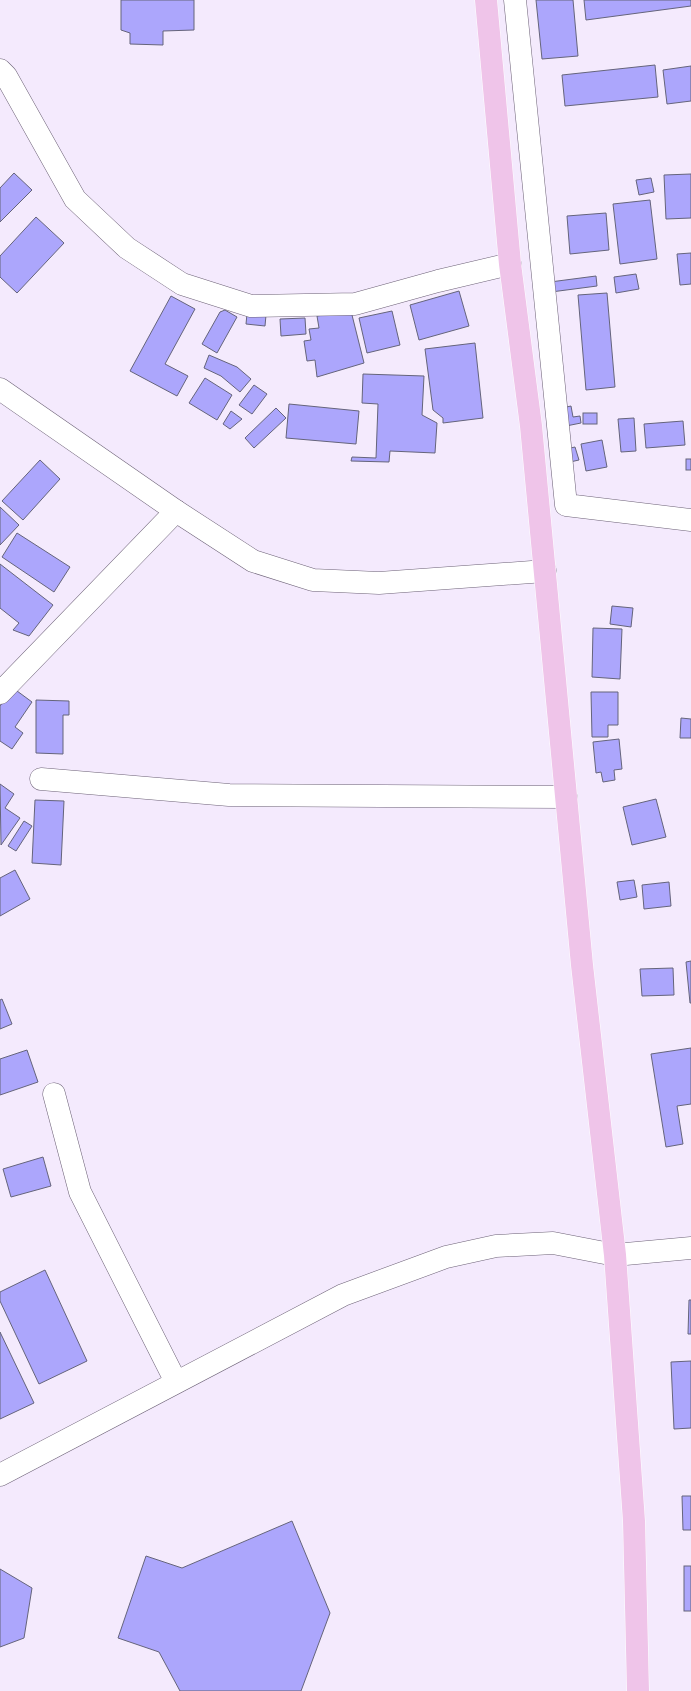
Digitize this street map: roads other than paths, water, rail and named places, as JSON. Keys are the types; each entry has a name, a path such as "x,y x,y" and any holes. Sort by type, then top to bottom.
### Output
{"main road":[{"path":"486,0 510,264 531,426 582,965 615,1255 634,1521 638,1691"}],"street":[{"path":"515,0 566,505 691,520"},
{"path":"0,70 6,76 75,199 127,248 182,284 251,306 355,304 438,280 510,264"},
{"path":"0,389 176,511 252,561 313,580 379,583 545,571"},
{"path":"0,693 176,511"},
{"path":"41,779 229,795 566,797"},
{"path":"54,1094 80,1192 176,1382"},
{"path":"0,1474 343,1296 446,1257 496,1246 553,1243 615,1255 691,1248"}]}
